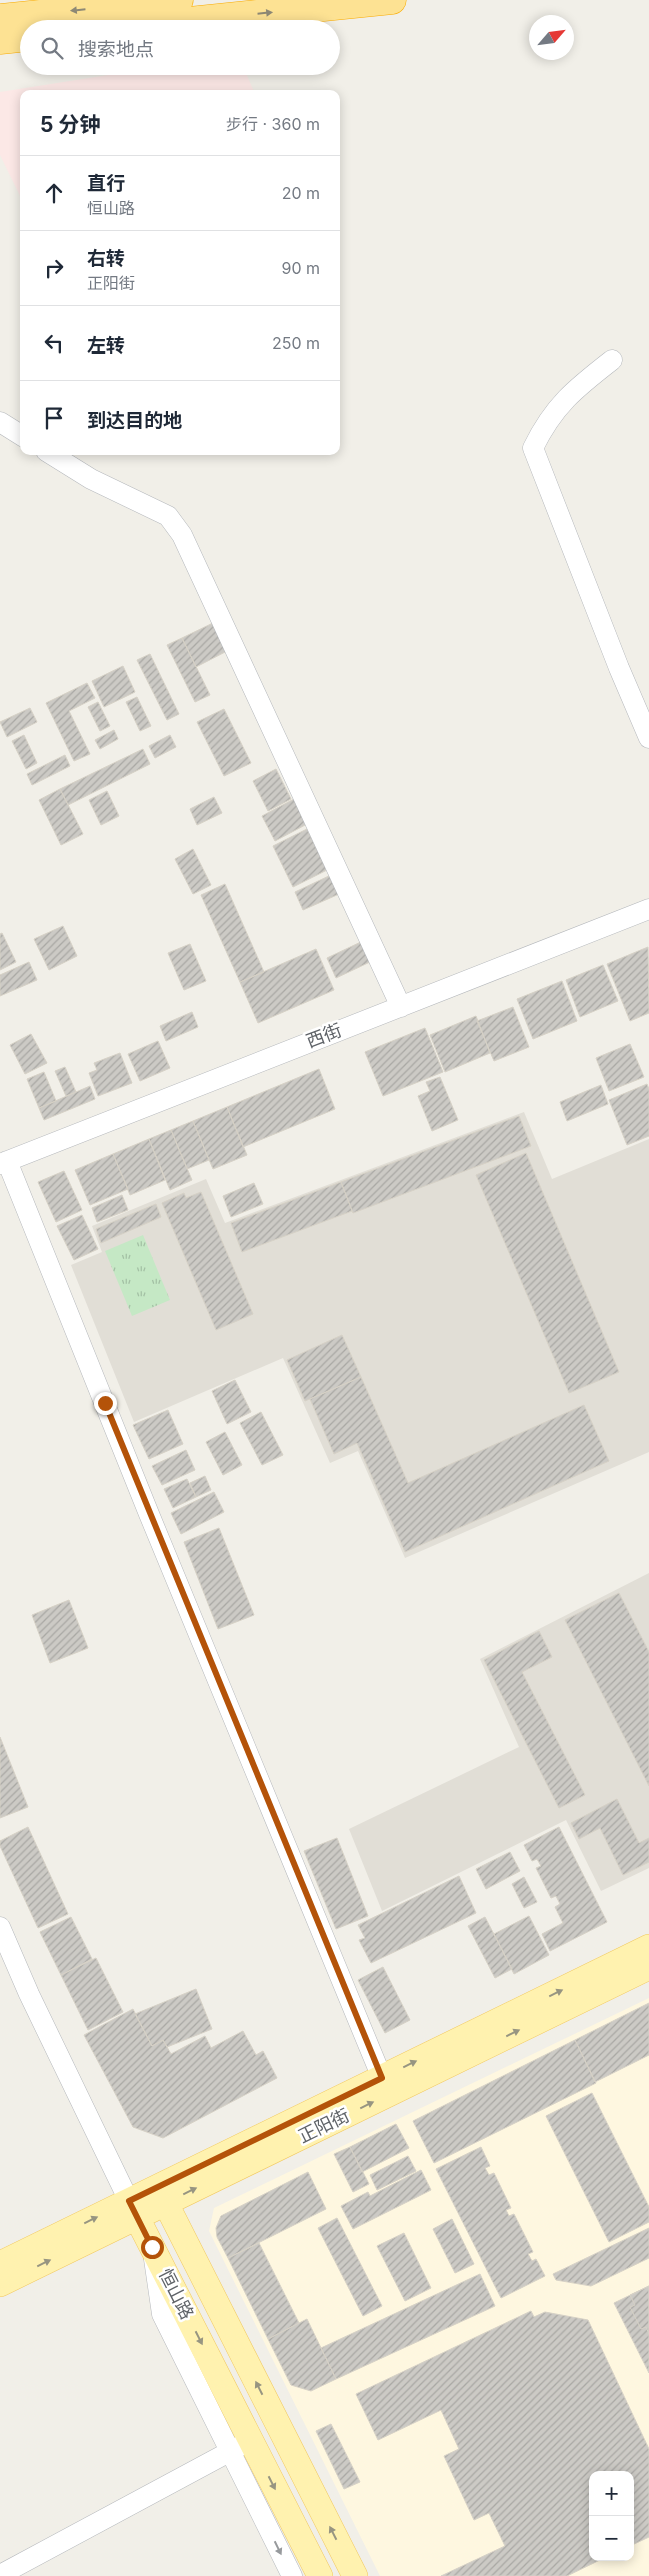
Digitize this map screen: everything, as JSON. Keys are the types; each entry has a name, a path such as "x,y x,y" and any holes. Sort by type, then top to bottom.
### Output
{"highway":[{"path":"0,18 179,0"},
{"path":"199,20 392,0"},
{"path":"0,40 20,38"}],"main road":[{"name":"正阳街","path":"0,2284 133,2209 382,2078 649,1947"},
{"name":"正阳街","path":"161,2195 649,1967"},
{"name":"恒山路","path":"161,2195 355,2576"},
{"name":"正阳街","path":"0,2264 133,2209"},
{"name":"恒山路","path":"133,2209 152,2247 240,2446 320,2576"}],"street":[{"path":"612,360 560,404 534,448 618,668 649,738"},
{"path":"0,422 20,434"},
{"path":"52,455 90,479 168,516 182,535 400,1007"},
{"name":"西街","path":"4,1163 649,909"},
{"path":"4,1163 382,2078"},
{"name":"恒山路","path":"0,1927 29,1994 133,2209"},
{"path":"0,2575 240,2446 292,2576"}],"shaded area":[{"path":"108,75 247,75 253,90 20,90 20,196 0,155 0,92"},
{"path":"524,1112 552,1179 649,1139 649,1452 405,1558 358,1451 330,1463 283,1358 134,1422 71,1265 102,1252 92,1226 206,1179 225,1223"},
{"path":"649,1573 649,1868 601,1891 566,1820 382,1911 349,1829 519,1747 480,1659"},
{"path":"649,1998 649,2576 380,2576 209,2231 214,2208"}],"green space":[{"path":"143,1235 170,1300 132,1316 105,1251"}],"building":[{"path":"213,623 227,651 196,667 182,638"},
{"path":"182,638 210,695 195,702 167,645"},
{"path":"150,654 179,714 167,720 137,660"},
{"path":"123,666 135,692 104,707 92,681"},
{"path":"87,683 95,698 69,711 90,754 74,761 46,703"},
{"path":"137,697 151,726 140,731 126,702"},
{"path":"98,702 110,726 100,731 88,707"},
{"path":"30,708 37,722 7,737 0,722"},
{"path":"224,709 251,763 224,776 197,722"},
{"path":"114,730 118,739 100,749 95,740"},
{"path":"24,735 37,763 26,769 12,741"},
{"path":"170,735 176,747 155,758 149,746"},
{"path":"143,749 150,764 68,805 60,789"},
{"path":"65,755 70,766 32,785 27,774"},
{"path":"276,769 291,799 268,811 253,781"},
{"path":"60,789 83,834 61,845 39,800"},
{"path":"107,791 119,816 101,825 89,800"},
{"path":"214,797 222,813 197,825 190,809"},
{"path":"294,799 307,824 275,841 262,816"},
{"path":"307,829 327,870 293,887 273,846"},
{"path":"193,849 211,885 193,894 175,859"},
{"path":"331,875 339,894 303,910 295,892"},
{"path":"225,884 264,972 240,982 201,895"},
{"path":"63,926 77,956 49,970 34,939"},
{"path":"2,933 16,962 0,970 0,934"},
{"path":"363,941 372,961 336,978 327,958"},
{"path":"190,944 206,981 184,990 168,953"},
{"path":"648,947 649,1013 630,1021 607,964"},
{"path":"316,949 334,990 258,1023 240,982"},
{"path":"29,962 37,980 0,996 0,975"},
{"path":"603,965 618,1001 580,1017 566,980"},
{"path":"562,981 577,1021 533,1039 517,999"},
{"path":"513,1007 529,1047 494,1061 477,1021"},
{"path":"192,1012 198,1027 166,1041 160,1026"},
{"path":"476,1016 490,1053 445,1072 430,1035"},
{"path":"425,1028 443,1072 383,1096 365,1052"},
{"path":"31,1034 47,1063 25,1074 10,1045"},
{"path":"158,1041 170,1068 140,1081 128,1054"},
{"path":"630,1044 644,1077 609,1091 596,1058"},
{"path":"120,1053 132,1083 98,1096 89,1073 97,1070 94,1063"},
{"path":"65,1067 76,1092 66,1096 55,1071"},
{"path":"319,1069 335,1109 243,1147 227,1107"},
{"path":"44,1072 56,1101 39,1108 27,1079"},
{"path":"440,1077 458,1120 432,1131 418,1096 430,1091 426,1082"},
{"path":"647,1084 649,1089 649,1136 627,1145 609,1100"},
{"path":"601,1085 608,1104 567,1121 560,1102"},
{"path":"90,1086 95,1099 44,1120 39,1108"},
{"path":"227,1107 247,1155 213,1169 193,1121"},
{"path":"519,1116 531,1146 353,1213 341,1182"},
{"path":"193,1121 209,1160 187,1169 171,1130"},
{"path":"171,1130 192,1180 170,1190 149,1139"},
{"path":"149,1139 165,1180 130,1195 113,1154"},
{"path":"526,1153 619,1372 569,1393 476,1175"},
{"path":"113,1154 128,1189 90,1205 75,1170"},
{"path":"64,1171 82,1210 56,1222 38,1182"},
{"path":"341,1182 352,1211 242,1252 231,1223"},
{"path":"254,1183 263,1204 231,1217 223,1196"},
{"path":"201,1192 253,1314 216,1330 162,1203 184,1193 186,1198"},
{"path":"122,1195 128,1210 97,1222 92,1208"},
{"path":"156,1204 161,1217 101,1243 96,1229"},
{"path":"82,1215 98,1249 74,1260 57,1226"},
{"path":"342,1335 361,1377 305,1401 287,1360"},
{"path":"361,1377 408,1483 584,1405 609,1461 405,1552 357,1443 334,1454 310,1399"},
{"path":"235,1380 251,1412 227,1424 212,1391"},
{"path":"168,1410 183,1444 149,1459 133,1425"},
{"path":"261,1412 283,1455 262,1465 240,1423"},
{"path":"225,1432 242,1465 223,1475 206,1442"},
{"path":"186,1450 195,1470 162,1485 152,1466"},
{"path":"205,1476 211,1490 196,1497 190,1483"},
{"path":"187,1479 196,1497 173,1508 164,1489"},
{"path":"214,1492 224,1512 181,1534 171,1513"},
{"path":"219,1528 254,1615 218,1629 184,1542"},
{"path":"619,1593 649,1652 649,1786 565,1620"},
{"path":"69,1600 88,1648 50,1663 32,1615"},
{"path":"539,1631 552,1657 522,1672 585,1795 559,1808 484,1660"},
{"path":"0,1737 28,1807 0,1818"},
{"path":"617,1799 639,1843 649,1838 649,1862 623,1875 600,1828 579,1839 571,1823"},
{"path":"28,1827 68,1914 38,1928 0,1846 0,1841"},
{"path":"559,1827 607,1922 550,1951 542,1934 563,1923 555,1907 560,1904 556,1896 551,1898 536,1868 541,1866 537,1859 532,1861 524,1845"},
{"path":"337,1838 368,1916 336,1929 304,1851"},
{"path":"510,1852 520,1871 486,1889 476,1869"},
{"path":"459,1876 476,1913 371,1963 359,1940 365,1938 358,1925"},
{"path":"524,1877 537,1902 524,1908 512,1884"},
{"path":"529,1916 549,1955 514,1974 494,1934"},
{"path":"71,1917 92,1959 61,1975 40,1932"},
{"path":"485,1917 512,1969 495,1978 468,1926"},
{"path":"96,1958 123,2012 88,2030 61,1975"},
{"path":"383,1967 410,2020 385,2033 358,1980"},
{"path":"196,1989 212,2029 167,2047 163,2040 152,2046 135,2014"},
{"path":"649,2003 649,2055 595,2082 575,2040"},
{"path":"133,2009 152,2046 163,2040 171,2054 205,2036 211,2048 243,2031 256,2055 263,2051 277,2078 163,2138 133,2127 84,2035"},
{"path":"575,2040 596,2083 434,2163 413,2121"},
{"path":"592,2093 649,2207 649,2222 609,2242 546,2116"},
{"path":"396,2124 409,2148 362,2172 350,2147"},
{"path":"350,2147 369,2184 353,2192 334,2154"},
{"path":"481,2147 490,2166 485,2168 489,2175 494,2173 511,2208 506,2210 509,2216 514,2214 533,2252 528,2254 532,2261 536,2259 545,2276 501,2298 436,2169"},
{"path":"408,2156 416,2171 377,2190 370,2175"},
{"path":"421,2170 431,2190 353,2229 341,2206 368,2192 370,2196"},
{"path":"308,2172 326,2209 228,2258 217,2237 216,2228 221,2216"},
{"path":"337,2218 382,2306 363,2316 318,2228"},
{"path":"452,2219 474,2264 455,2273 433,2229"},
{"path":"649,2228 649,2258 591,2286 556,2280 553,2274"},
{"path":"404,2233 431,2288 405,2301 377,2246"},
{"path":"259,2243 299,2323 268,2339 228,2258"},
{"path":"480,2274 495,2306 336,2379 321,2348"},
{"path":"649,2286 649,2334 646,2327 641,2329 630,2307 635,2305 630,2295"},
{"path":"649,2286 649,2373 614,2303"},
{"path":"531,2311 534,2317 545,2312 588,2320 649,2449 649,2537 634,2544 634,2471 589,2471 589,2561 598,2561 567,2576 441,2576 505,2546 489,2513 474,2520 444,2456 459,2449 441,2410 378,2440 356,2394"},
{"path":"307,2319 336,2379 311,2391 291,2385 268,2339"},
{"path":"331,2424 360,2482 344,2489 316,2431"}],"route":[{"path":"105,1403 382,2078 129,2201 152,2247"}]}
